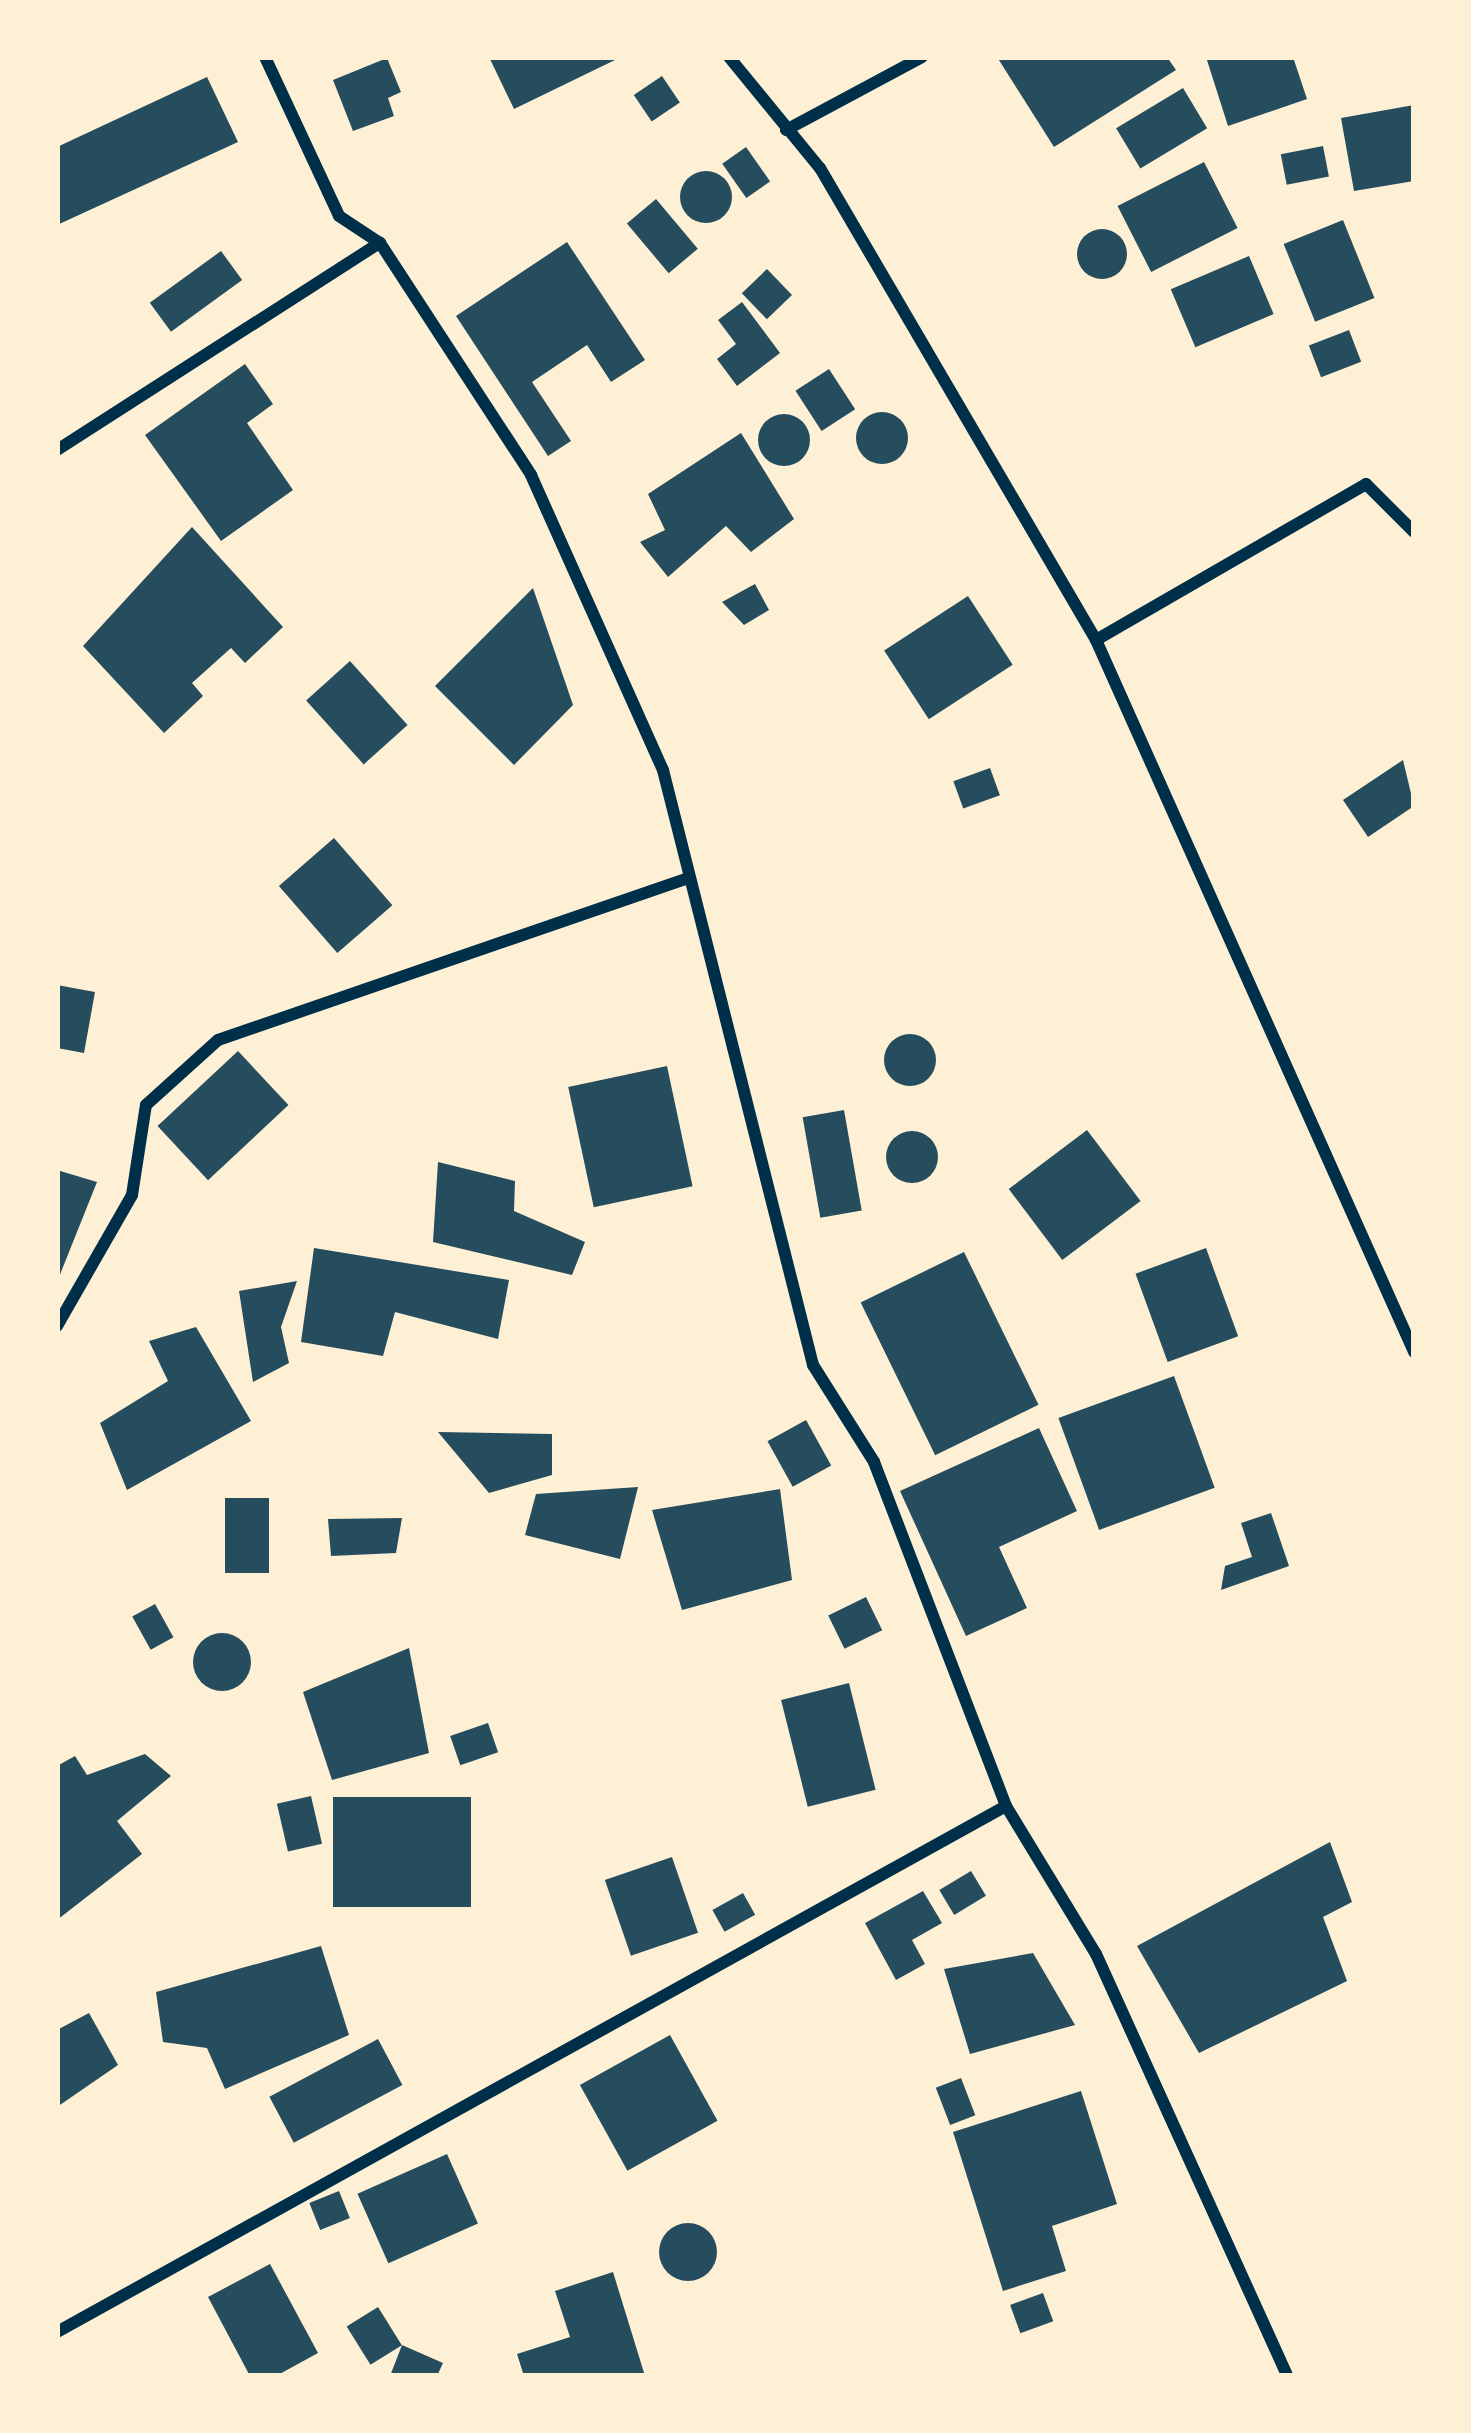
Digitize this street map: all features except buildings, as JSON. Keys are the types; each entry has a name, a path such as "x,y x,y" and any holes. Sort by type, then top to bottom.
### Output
{"street":[{"path":"265,57 339,216 380,243 531,475 663,770 814,1365 874,1462 1006,1806 1096,1954 1287,2376"},
{"path":"728,57 820,168 1096,640 1414,1352"},
{"path":"786,130 922,57"},
{"path":"57,450 380,243"},
{"path":"1096,640 1366,484 1414,532"},
{"path":"57,1326 132,1195 146,1106 218,1040 689,878"},
{"path":"57,2332 1006,1806"}]}
